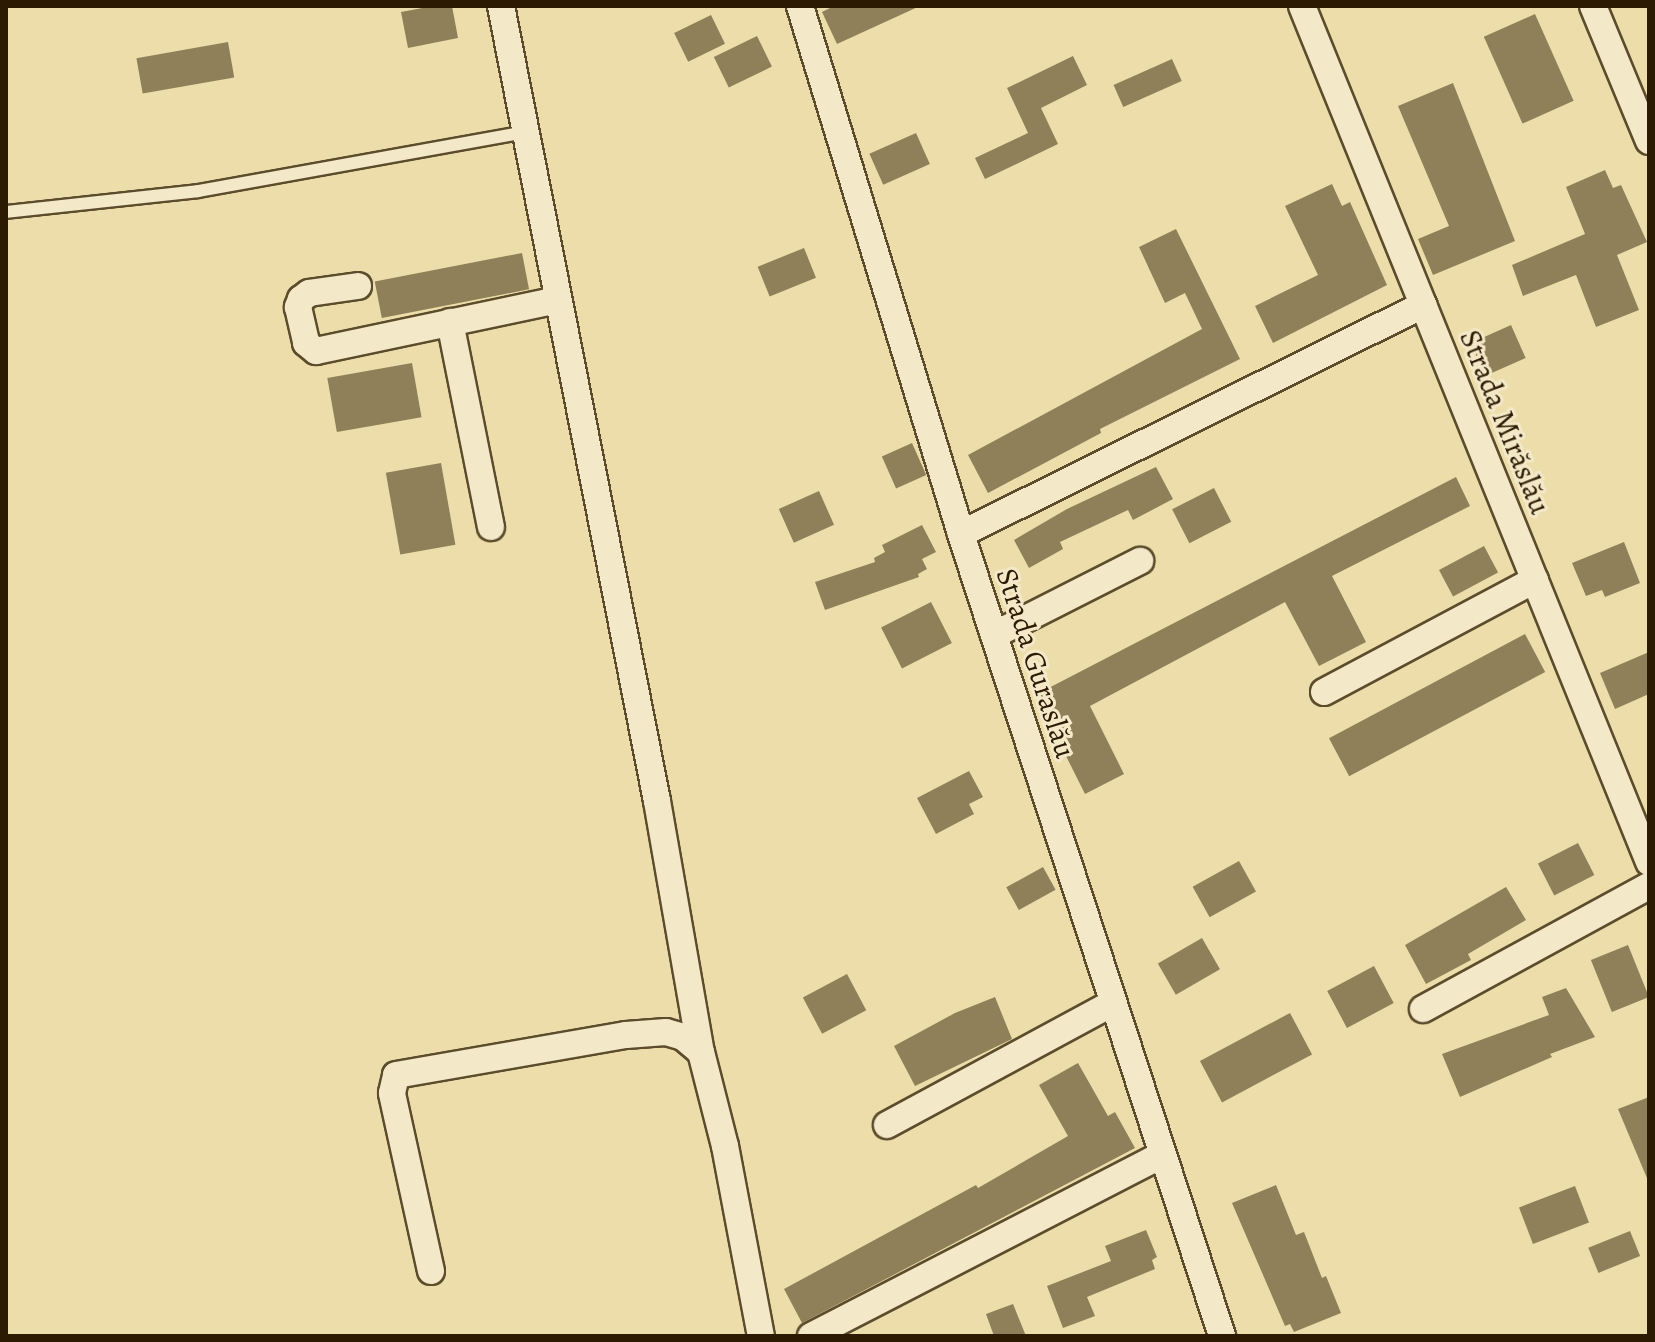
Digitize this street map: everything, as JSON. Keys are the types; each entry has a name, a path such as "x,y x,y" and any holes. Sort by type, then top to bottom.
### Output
{"street":[{"path":"501,6 657,801 701,1052 722,1134 761,1336"},
{"name":"Strada Guraslău","path":"800,6 961,534 1222,1336"},
{"name":"Strada Mirăslău","path":"1302,6 1649,862"},
{"path":"1593,6 1649,141"},
{"path":"358,286 309,293 301,299 298,307 306,343 316,351 558,300"},
{"path":"961,534 1423,305"},
{"path":"450,322 491,527"},
{"path":"994,635 1140,561"},
{"path":"1324,692 1535,580"},
{"path":"1423,1009 1649,886"},
{"path":"887,1125 1113,1003"},
{"path":"431,1271 392,1093 396,1075 626,1035 666,1032 683,1037 701,1052"},
{"path":"811,1336 1162,1155"}],"lane":[{"path":"6,212 198,191 525,132"}],"building":[{"path":"452,6 458,38 408,48 401,12"},
{"path":"834,6 920,6 837,44 822,12"},
{"path":"1535,14 1574,101 1522,124 1484,37"},
{"path":"711,15 725,44 688,62 674,33"},
{"path":"757,36 772,67 729,88 714,57"},
{"path":"228,42 234,77 143,94 136,58"},
{"path":"1073,56 1087,85 1041,108 1058,144 985,179 975,158 1028,133 1007,88"},
{"path":"1172,59 1182,81 1123,107 1114,85"},
{"path":"1453,83 1515,241 1433,275 1418,239 1449,226 1398,106"},
{"path":"916,133 930,164 883,185 869,154"},
{"path":"1605,170 1613,188 1621,185 1647,242 1617,255 1639,310 1596,327 1576,275 1523,296 1512,265 1585,234 1566,187"},
{"path":"1332,184 1342,206 1350,202 1387,285 1273,343 1255,306 1318,275 1285,206"},
{"path":"1176,229 1240,359 1100,429 1101,433 988,493 968,455 1202,329 1185,293 1165,303 1139,247"},
{"path":"804,248 816,278 770,296 758,267"},
{"path":"522,253 529,289 382,318 375,282"},
{"path":"1511,325 1526,358 1485,376 1471,343"},
{"path":"412,363 422,417 337,432 327,378"},
{"path":"912,443 926,475 896,488 882,456"},
{"path":"441,463 455,545 400,554 386,473"},
{"path":"1156,467 1173,499 1133,520 1128,510 1060,542 1063,549 1029,568 1014,540 1067,509"},
{"path":"1456,477 1470,506 1332,576 1366,642 1319,666 1285,602 1090,706 1124,774 1085,794 1064,752 1069,750 1039,693"},
{"path":"1214,488 1231,522 1189,543 1172,509"},
{"path":"819,491 834,525 794,543 779,509"},
{"path":"922,525 936,552 922,559 927,569 918,574 919,577 825,610 815,582 875,562 874,558 885,552 882,545"},
{"path":"1624,542 1640,583 1605,597 1602,590 1586,596 1572,563"},
{"path":"1484,546 1498,572 1453,596 1439,570"},
{"path":"931,602 952,643 902,668 881,627"},
{"path":"1525,634 1545,672 1349,776 1329,738"},
{"path":"1649,652 1649,694 1615,709 1600,673"},
{"path":"969,771 983,797 969,804 974,814 936,834 917,798"},
{"path":"1578,843 1594,875 1554,896 1538,863"},
{"path":"1239,861 1256,892 1210,917 1193,887"},
{"path":"1043,867 1056,890 1019,910 1006,887"},
{"path":"1506,887 1526,920 1468,954 1471,960 1426,984 1405,945"},
{"path":"1202,938 1220,969 1176,995 1158,964"},
{"path":"1628,945 1649,997 1612,1012 1591,960"},
{"path":"1374,966 1394,1003 1347,1028 1327,991"},
{"path":"847,974 866,1010 822,1034 803,997"},
{"path":"1566,988 1595,1037 1550,1054 1552,1057 1460,1097 1442,1054 1549,1015 1542,997"},
{"path":"995,997 1012,1039 915,1086 894,1046 955,1013"},
{"path":"1290,1013 1312,1054 1222,1102 1200,1061"},
{"path":"1078,1063 1108,1116 1115,1112 1135,1148 802,1323 784,1289 976,1185 978,1188 1068,1136 1039,1085"},
{"path":"1649,1097 1649,1183 1618,1109"},
{"path":"1276,1185 1296,1235 1304,1232 1322,1278 1326,1276 1341,1313 1294,1332 1290,1324 1285,1326 1232,1203"},
{"path":"1575,1186 1589,1222 1533,1244 1519,1208"},
{"path":"1146,1230 1157,1257 1152,1260 1155,1269 1087,1297 1095,1316 1063,1328 1047,1286 1111,1261 1105,1246"},
{"path":"1630,1231 1640,1256 1598,1273 1588,1248"},
{"path":"1013,1304 1026,1336 994,1336 986,1314"}]}
